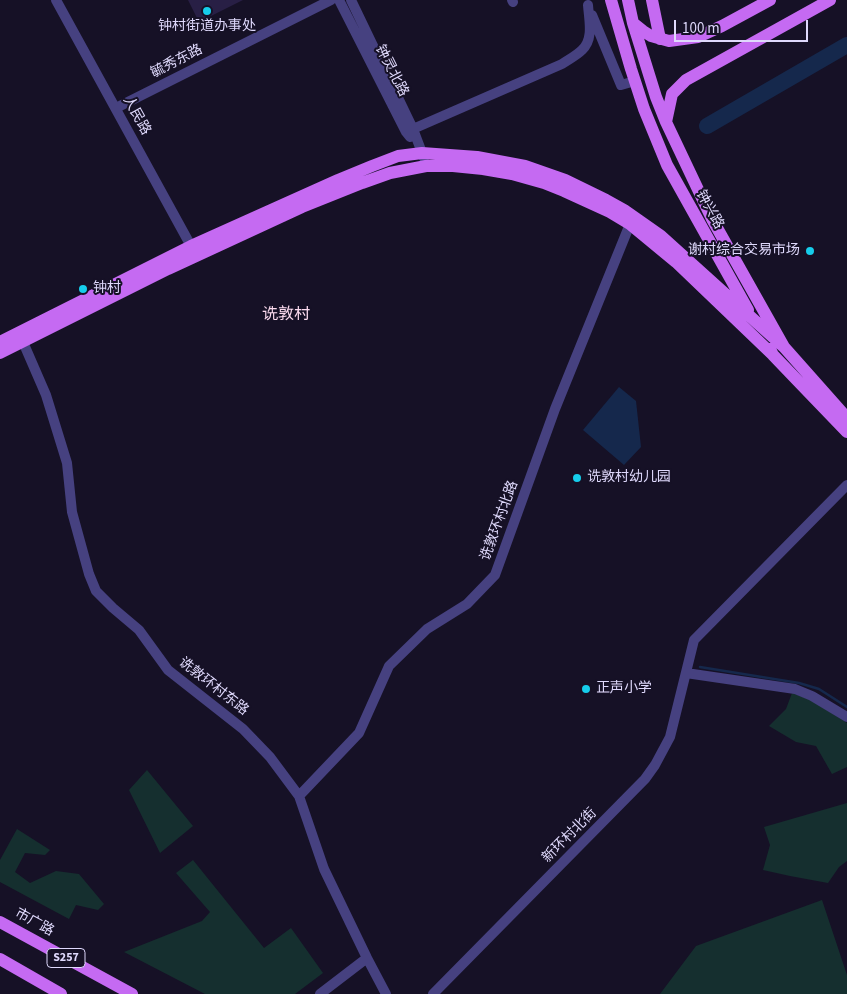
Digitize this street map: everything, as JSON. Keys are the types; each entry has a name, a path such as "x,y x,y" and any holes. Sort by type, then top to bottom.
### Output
{"main road":[{"name":"钟兴路","path":"611,0 644,110 724,292 753,320 773,354 847,432"},
{"name":"钟兴路","path":"628,0 656,97 712,219 784,347 847,418"},
{"path":"652,0 660,39"},
{"path":"633,22 643,32 660,39 669,41 698,37 770,0"},
{"path":"666,122 672,94 686,80 830,0"},
{"path":"0,342 191,246 372,166 398,156 422,153 477,157 525,166 572,183 624,210 677,249 724,292 773,354"},
{"path":"0,354 160,273 302,207 390,173 426,166 453,166 512,174 564,190 630,224 670,257 724,292"},
{"path":"724,292 746,278"},
{"path":"753,320 784,347"},
{"name":"市广路","path":"0,922 132,994"},
{"name":"S257","path":"0,959 61,994"}],"street":[{"name":"人民路","path":"56,0 191,246"},
{"name":"毓秀东路","path":"116,108 331,0"},
{"name":"钟灵北路","path":"339,0 410,130 422,153 426,166"},
{"name":"钟灵北路","path":"351,0 410,130"},
{"path":"410,130 562,64 578,54 589,38 587,2"},
{"path":"587,2 622,85 635,81"},
{"name":"诜敦环村北路","path":"299,796 359,733 389,666 427,629 468,604 495,575 555,409 630,224"},
{"name":"诜敦环村东路","path":"23,342 46,395 67,463 72,512 89,574 96,591 139,630 168,670 243,729 270,757 299,796 324,869 386,994"},
{"name":"新环村北街","path":"433,994 645,779 670,737 694,640 847,485"},
{"path":"686,673 795,689 812,696 847,718"},
{"path":"320,994 367,958"}],"green space":[{"path":"792,693 811,700 847,723 847,767 832,774 816,746 796,742 769,726 786,709"},
{"path":"147,770 193,826 160,853 129,790"},
{"path":"847,803 847,861 839,867 828,883 763,870 770,845 764,827"},
{"path":"17,829 50,850 45,855 25,853 15,872 30,883 56,871 79,874 104,904 98,910 76,905 69,919 0,882 0,860"},
{"path":"193,860 264,948 291,928 323,973 295,994 205,994 124,952 202,921 210,912 176,873"},
{"path":"822,900 847,975 847,994 660,994 696,946"}],"water":[{"path":"619,387 636,401 641,447 624,465 583,430"}],"building":[{"name":"钟村街道办事处","path":"188,0 243,0 199,22"}],"waterway":[{"path":"707,126 847,45"},
{"path":"700,667 799,683 819,689 847,707"}],"place":[{"name":"钟村街道办事处","path":"207,11"},
{"name":"谢村综合交易市场","path":"810,251"},
{"name":"钟村","path":"83,289"},
{"name":"诜敦村幼儿园","path":"577,478"},
{"name":"正声小学","path":"586,689"}],"district":[{"name":"诜敦村","path":"286,315"}]}
